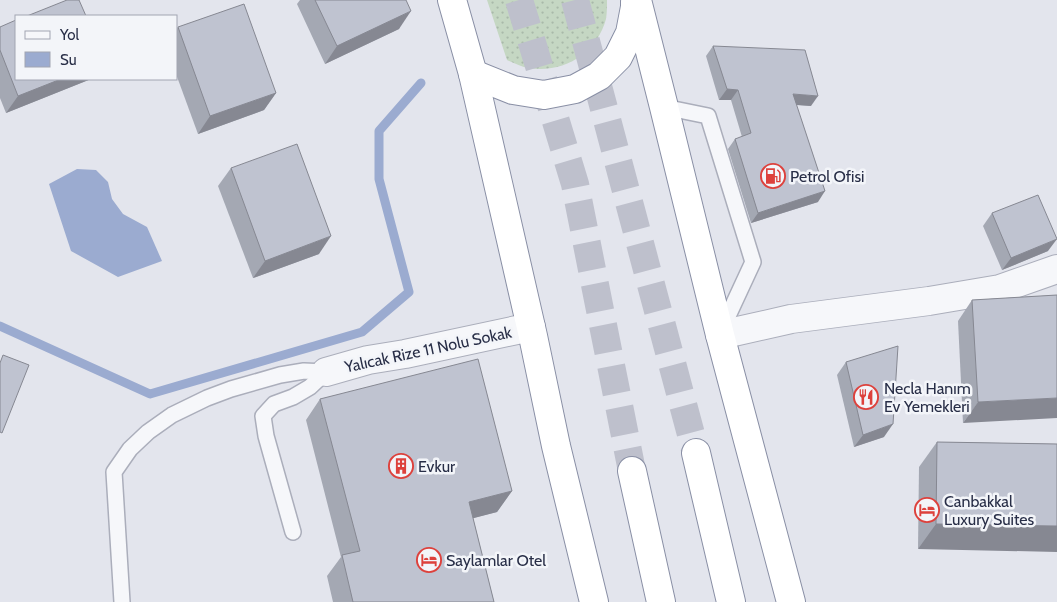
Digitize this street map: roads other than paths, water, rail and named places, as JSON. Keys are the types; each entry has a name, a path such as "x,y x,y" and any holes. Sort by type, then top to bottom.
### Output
{"highway":[{"path":"452,0 473,74 531,327 556,446 594,602"},
{"path":"473,74 513,90 544,95 576,89 599,76 618,57 630,33 636,0"},
{"path":"636,0 720,335 790,602"},
{"path":"696,453 731,602"},
{"path":"632,471 661,602"}],"street":[{"path":"720,335 791,319 929,301 1000,289 1057,269"},
{"name":"Yalıcak Rize 11 Nolu Sokak","path":"326,372 368,360 531,327"}],"lane":[{"path":"664,107 708,116 753,262 720,335"},
{"path":"122,602 114,472 130,449 148,432 172,415 207,398 280,375 304,371 326,372"},
{"path":"293,532 262,416 274,404 293,397 326,372"}],"water":[{"path":"77,169 96,170 108,182 112,199 123,214 147,227 162,261 118,277 71,251 49,184"}],"waterway":[{"path":"0,326 150,394 362,332 409,292 379,179 379,131 421,83"}],"tunnel":[{"path":"519,0 575,184 632,471"},
{"path":"575,0 696,453"}],"place":[{"name":"Petrol Ofisi","path":"773,176"},
{"name":"Necla Hanım Ev Yemekleri","path":"866,397"},
{"name":"Evkur","path":"401,466"},
{"name":"Canbakkal Luxury Suites","path":"927,510"},
{"name":"Saylamlar Otel","path":"429,560"}]}
